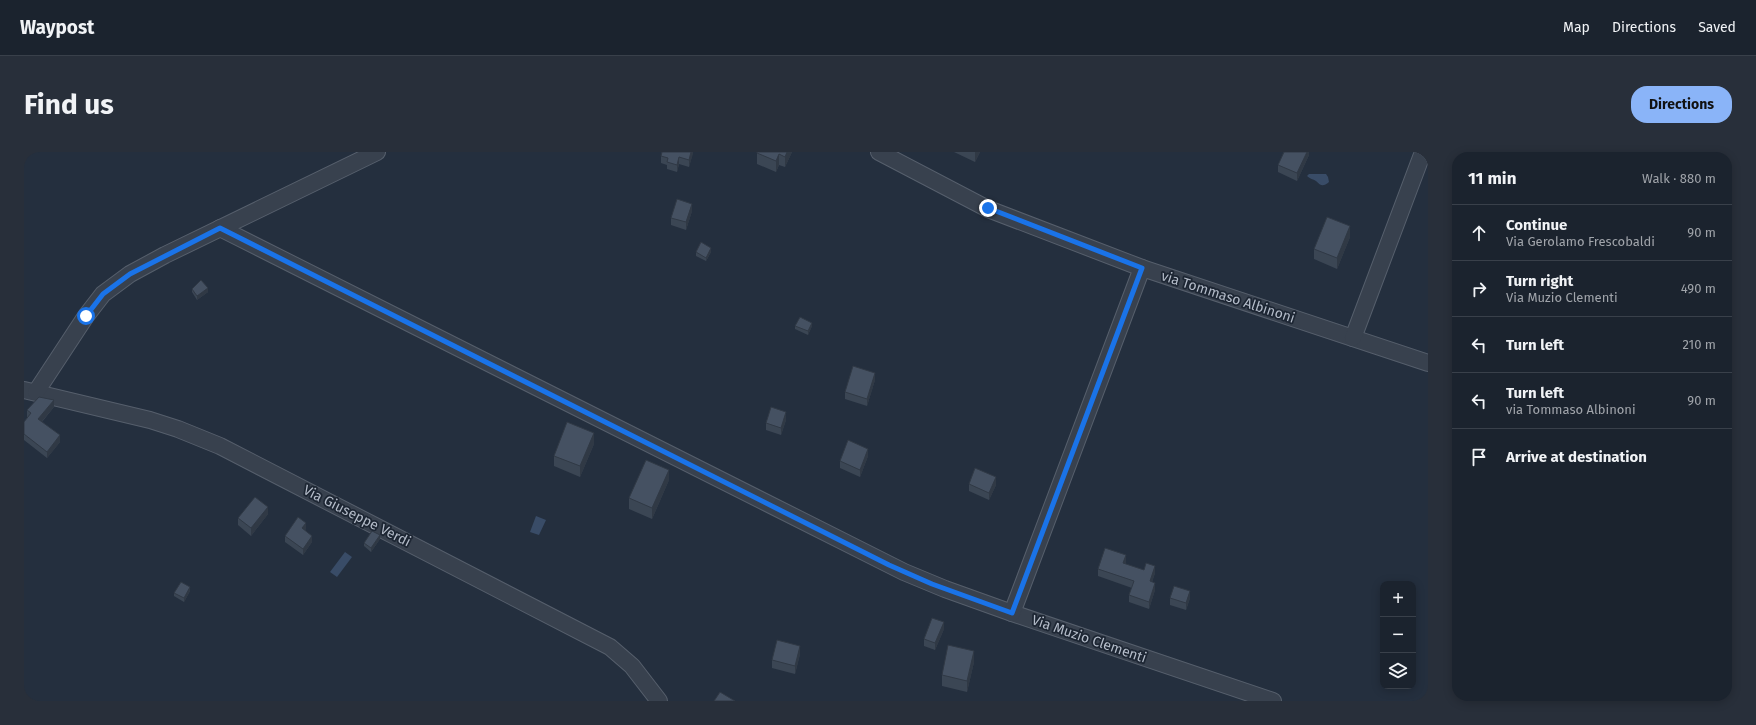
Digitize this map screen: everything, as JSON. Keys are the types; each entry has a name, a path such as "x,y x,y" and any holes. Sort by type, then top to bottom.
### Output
{"street":[{"path":"30,391 103,294 130,274 220,228 377,152"},
{"name":"via Tommaso Albinoni","path":"879,152 988,208 1142,268 1428,362"},
{"path":"1353,338 1423,152"},
{"name":"Via Muzio Clementi","path":"220,228 889,565 932,584 1012,613 1273,701"},
{"path":"1012,613 1142,268"},
{"name":"Via Giuseppe Verdi","path":"30,391 150,420 193,435 233,453 610,647 632,666 659,701"}],"water":[{"path":"1309,174 1326,174 1329,182 1325,185 1321,185 1309,178 1307,176"},
{"path":"536,516 546,520 539,535 530,532"},
{"path":"345,552 352,557 337,577 330,572"}],"building":[{"path":"662,152 691,152 689,160 679,157 677,165 667,162 668,158 661,156"},
{"path":"757,152 787,152 785,157 779,154 776,161"},
{"path":"1284,152 1307,152 1297,173 1278,165"},
{"path":"677,199 692,204 686,222 671,218"},
{"path":"1327,217 1350,226 1337,258 1314,249"},
{"path":"701,242 711,248 706,258 696,252"},
{"path":"201,280 208,288 197,296 192,289"},
{"path":"800,317 812,323 808,331 795,326"},
{"path":"853,366 875,373 867,399 845,392"},
{"path":"39,397 54,400 38,419 60,435 47,452 24,434 24,422 31,413 27,410"},
{"path":"771,407 786,412 781,428 766,423"},
{"path":"567,422 594,433 580,466 554,456"},
{"path":"848,440 868,449 860,470 840,461"},
{"path":"646,460 669,470 652,508 629,498"},
{"path":"975,468 996,477 989,493 969,484"},
{"path":"255,497 268,507 251,528 238,518"},
{"path":"298,517 306,523 302,528 312,536 303,549 285,536"},
{"path":"372,531 380,535 371,548 364,543"},
{"path":"1105,548 1126,555 1123,563 1144,570 1146,563 1155,566 1150,581 1155,583 1149,602 1129,595 1134,581 1098,569"},
{"path":"181,582 190,587 184,598 174,593"},
{"path":"1174,586 1190,591 1186,603 1170,598"},
{"path":"932,618 944,622 935,643 924,639"},
{"path":"777,640 800,646 795,666 772,660"},
{"path":"948,645 974,651 967,681 942,675"},
{"path":"720,692 735,701 714,701"}],"route":[{"path":"86,316 103,294 130,274 220,228 889,565 932,584 1012,613 1142,268 988,208"}]}
